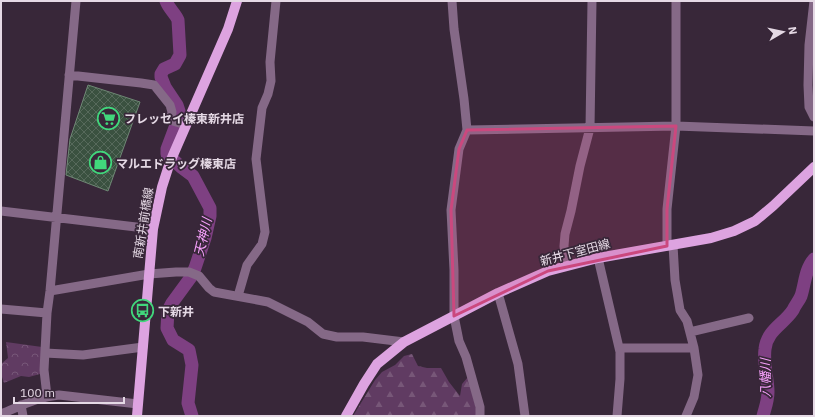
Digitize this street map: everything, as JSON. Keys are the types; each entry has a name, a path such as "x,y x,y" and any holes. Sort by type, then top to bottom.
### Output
{"main road":[{"name":"南新井前橋線","path":"137,416 153,229 157,206 165,174 228,29 237,1"},
{"name":"新井下室田線","path":"346,416 377,364 404,342 498,293 548,271 598,258 711,238 734,230 754,221 774,206 814,167"}],"street":[{"path":"46,396 44,370 47,313 76,1"},
{"path":"238,296 247,265 262,244 265,232 256,159 262,108 268,94 271,81 270,62 276,1"},
{"path":"452,1 454,29 467,130 459,149 451,210 454,270 454,316 459,341 466,357 480,407 480,416"},
{"path":"568,265 564,246 565,234 590,128 592,1"},
{"path":"676,1 676,126 667,209 670,245 680,310 687,321 694,348 698,375 694,397 686,416"},
{"path":"814,1 808,85 809,107 814,117"},
{"path":"69,74 154,85 170,105 172,112 171,117 173,121 186,125"},
{"path":"467,130 676,126 814,131"},
{"path":"1,212 153,229"},
{"path":"598,258 620,352 620,379 617,416"},
{"path":"50,291 149,274 189,272 199,276 214,292 268,302 308,322 323,334 337,337 362,337 404,342"},
{"path":"498,293 518,364 525,416"},
{"path":"1,309 47,313"},
{"path":"690,332 749,318"},
{"path":"45,353 83,355 143,347"},
{"path":"619,348 694,348"},
{"path":"1,414 46,396 59,395 138,404"},
{"path":"22,405 23,416"}],"highlighted area":[{"path":"676,126 667,209 667,246 548,271 454,316 451,210 459,149 467,130"}],"green space":[{"path":"6,342 42,347 40,374 29,377 21,376 4,383 1,376 1,364 8,358"},
{"path":"412,354 418,366 427,368 441,368 449,382 460,396 462,384 468,377 478,416 353,416 375,380 382,372 395,365 404,356"}],"building":[{"path":"88,85 140,102 108,191 66,175 70,139"}],"waterway":[{"name":"天神川","path":"166,1 178,20 180,55 175,64 164,69 161,74 165,87 177,105 179,111 179,117 167,149 167,154 193,176 210,208 210,216 205,238 195,268 191,277 168,311 167,328 173,340 189,350 192,365 188,403 192,416"},
{"name":"八幡川","path":"763,416 768,395 765,360 766,342 772,332 789,315 799,300 807,272 814,259"}],"place":[{"name":"フレッセイ榛東新井店","path":"108,118"},
{"name":"マルエドラッグ榛東店","path":"101,163"},
{"name":"下新井","path":"142,311"}]}
